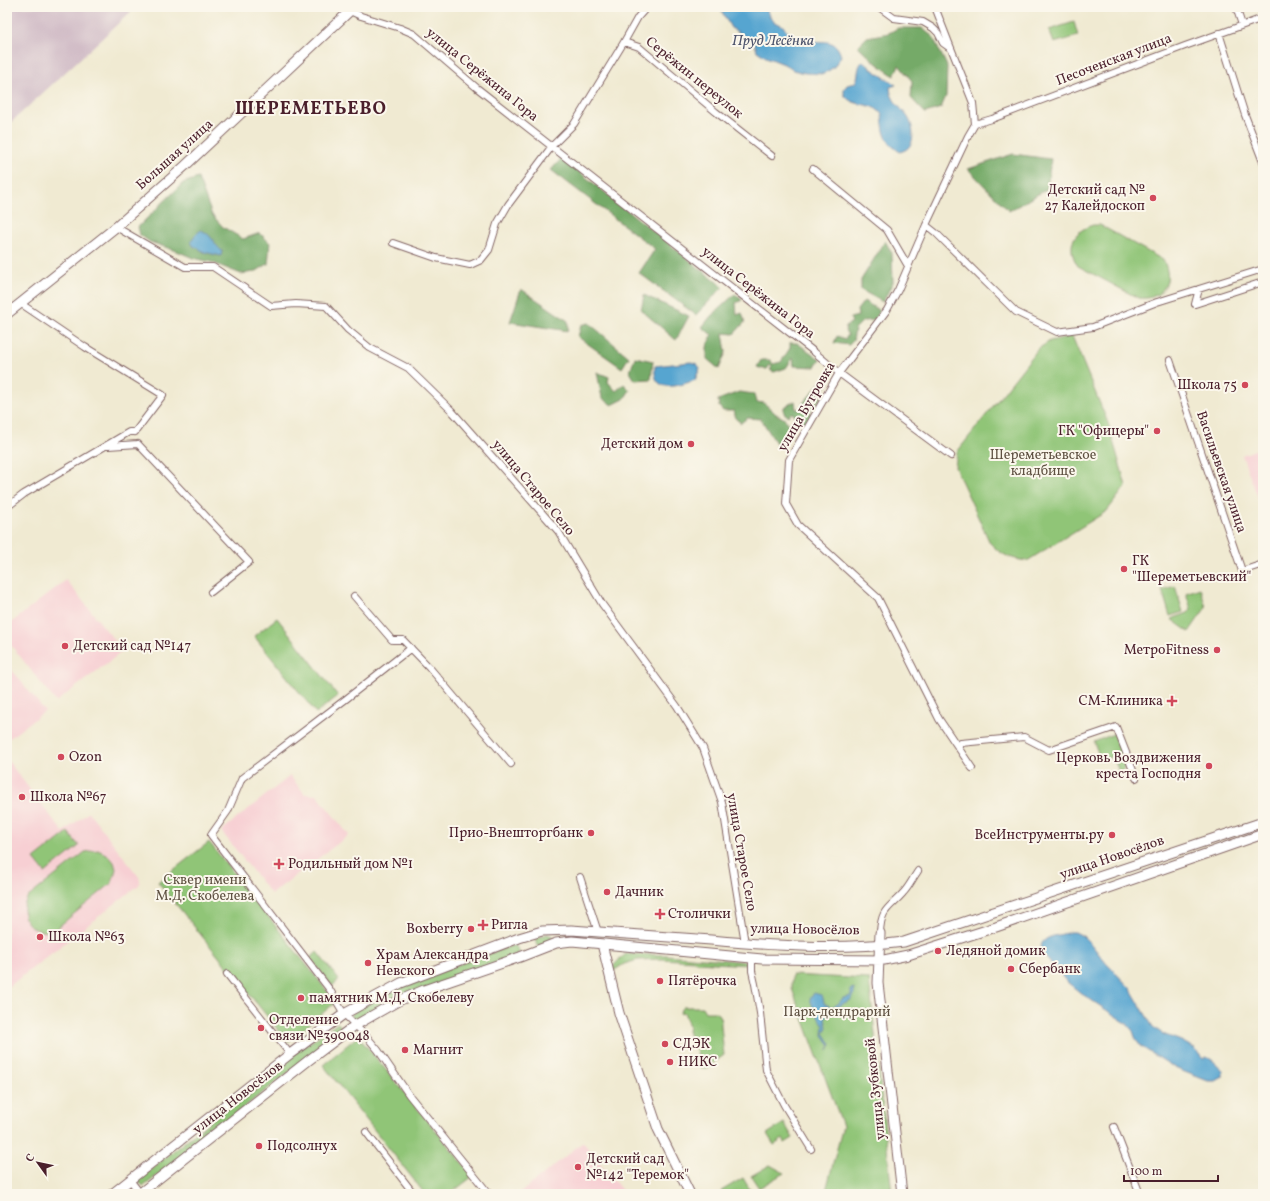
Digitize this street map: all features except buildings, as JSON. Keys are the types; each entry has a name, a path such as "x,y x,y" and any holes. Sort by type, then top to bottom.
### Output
{"main road":[{"name":"Большая улица","path":"7,314 116,227 186,165 352,9"},
{"name":"улица Новосёлов","path":"112,1194 290,1054 344,1014 401,983 519,938 542,931 552,930 802,946 879,945 904,942 1263,822"},
{"name":"улица Новосёлов","path":"140,1193 354,1026 398,1001 424,990 520,958 556,943 572,940 752,958 884,960 908,955 996,927 1263,834"},
{"name":"улица Зубковой","path":"880,933 878,982 902,1194"},
{"path":"602,944 619,1013 658,1129 690,1194"}],"street":[{"path":"624,42 638,17 647,7"},
{"path":"879,7 894,18 923,22 938,33 943,43 951,50"},
{"path":"1236,7 1242,25"},
{"path":"1260,7 1263,17"},
{"path":"938,8 951,50 973,103 974,124"},
{"name":"улица Серёжина Гора","path":"352,9 361,16 414,34 477,88 839,373 951,456"},
{"name":"Песоченская улица","path":"974,124 992,119 1263,17"},
{"path":"1219,33 1245,115 1263,162"},
{"name":"Серёжин переулок","path":"552,146 574,124 624,42 639,47 716,112 772,156"},
{"name":"улица Бугровка","path":"972,768 939,719 878,598 798,525 786,504 789,460 839,373 887,310 898,290 926,225 974,124"},
{"path":"393,243 436,258 470,265 481,260 489,250 497,224 508,205 552,146"},
{"path":"813,169 887,230 908,266"},
{"path":"926,225 1016,312 1057,332 1093,327 1157,302 1263,269"},
{"name":"улица Старое Село","path":"116,227 186,267 213,267 271,306 296,304 326,306 348,330 370,348 408,368 451,410 558,531 602,604 677,706 703,748 722,802 745,943"},
{"path":"1199,289 1195,304 1263,282"},
{"path":"20,304 163,395 135,432"},
{"name":"Васильевская улица","path":"1170,360 1242,571 1263,564"},
{"path":"7,507 24,494 129,432 135,432"},
{"path":"135,432 139,441 138,444 249,562 211,592"},
{"path":"106,446 138,444"},
{"path":"354,596 392,640 403,640 430,667 511,764"},
{"path":"411,648 335,708 242,778 228,811 211,834 330,990 344,1014 378,1050 409,1095 489,1194"},
{"path":"961,743 1024,736 1049,750 1116,727 1136,778"},
{"path":"880,933 880,924 884,911 904,892 918,871"},
{"path":"580,877 598,932"},
{"path":"752,958 752,971 756,984 766,1070 784,1105 811,1149"},
{"path":"227,974 290,1054"},
{"path":"1114,1127 1140,1194"},
{"path":"366,1132 414,1194"},
{"name":"улица Новосёлов","path":"130,1180 140,1193"}],"shaded area":[{"path":"7,7 136,7 7,126"},
{"path":"1263,447 1263,511 1242,455"},
{"name":"Детский сад №147","path":"66,580 123,651 56,702 7,640 7,626"},
{"path":"7,664 45,711 7,740"},
{"name":"Школа №63","path":"8,761 63,832 89,812 139,877 140,881 139,885 7,988 7,762"},
{"name":"Родильный дом №1","path":"290,776 305,794 317,795 349,835 271,894 221,831"},
{"name":"Детский сад №142 \"Теремок\"","path":"583,1142 624,1193 623,1194 519,1194"}],"green space":[{"path":"1074,22 1078,36 1054,43 1049,30"},
{"path":"898,28 922,28 933,37 947,66 946,96 941,108 925,113 911,98 912,81 899,65 894,76 876,63 858,46 867,37 889,33"},
{"path":"1013,154 1051,159 1047,189 1009,211 968,169"},
{"path":"562,158 723,287 696,315 639,273 655,249 551,170"},
{"path":"198,178 212,215 223,227 243,239 260,233 270,243 268,264 255,272 241,274 211,262 193,258 150,242 140,235 138,227 183,183","holes":["214,241 216,246 222,251 221,256 204,252 198,248"]},
{"path":"1093,225 1100,225 1163,260 1168,275 1167,282 1160,293 1146,298 1138,298 1078,266 1072,253 1073,241 1080,231"},
{"path":"885,241 892,253 893,282 883,302 861,290 861,280"},
{"path":"521,289 568,321 568,331 510,322"},
{"path":"735,294 742,300 736,303 737,315 742,313 745,322 734,334 723,333 726,352 719,369 707,359 707,347 712,335 702,327 711,316"},
{"path":"644,295 689,316 676,340 641,310"},
{"path":"864,301 880,311 874,320 863,321 855,329 853,341 849,345 834,343 837,336 845,339 848,335 845,331 846,326 852,322 850,318 858,316 857,310"},
{"path":"589,323 629,357 622,368 578,337 581,325"},
{"name":"Шереметьевское кладбище","path":"1072,336 1108,423 1126,486 1107,511 1027,561 1016,559 1002,553 990,543 955,467 957,452 1038,349 1050,341"},
{"path":"790,343 797,343 820,359 815,367 794,366 793,358 786,368 774,372 770,370 772,367 770,365 767,369 757,367 761,360 770,360 773,364 781,362 790,348"},
{"path":"635,357 653,361 651,379 635,380 630,372"},
{"path":"597,372 609,377 608,382 616,391 624,384 630,390 624,399 612,405 602,398"},
{"path":"826,376 830,381 821,394 822,397 810,411 811,416 808,421 800,423 795,419 794,414 791,413 788,416 784,413 784,407 795,401 796,409 804,409 803,403"},
{"path":"739,392 754,394 756,402 764,403 776,414 785,419 792,433 782,448 776,443 761,419 747,418 741,423 736,419 734,411 723,411 719,407 718,400"},
{"path":"1175,586 1183,612 1170,616 1162,590"},
{"path":"1200,588 1206,607 1189,632 1171,619 1188,613 1191,609 1186,593"},
{"path":"277,618 338,696 316,713 254,636"},
{"path":"1116,733 1128,762 1120,774 1113,756 1101,761 1094,742"},
{"path":"68,832 79,846 45,873 34,859"},
{"name":"Сквер имени М.Д. Скобелева","path":"209,842 336,1002 288,1042 158,882"},
{"path":"98,850 108,855 114,862 116,869 112,883 53,931 47,932 32,927 25,919 24,906 27,898 85,852"},
{"path":"547,934 552,936 550,942 537,946 535,939"},
{"path":"514,945 519,950 519,953 357,1020 352,1018 351,1014 389,992 451,967"},
{"path":"317,952 339,980 332,986 310,958"},
{"path":"626,954 666,955 749,962 750,964 662,959 638,960 624,964 610,973 619,960"},
{"name":"Парк-дендрарий","path":"792,975 869,979 892,1194 825,1194 843,1126 792,989"},
{"path":"683,1007 702,1007 705,1012 716,1012 720,1015 724,1055 705,1069 702,1068 696,1049 694,1048 688,1031 689,1027 684,1012 680,1013"},
{"path":"338,1023 342,1028 341,1031 144,1186 138,1181 293,1054"},
{"path":"358,1036 473,1176 450,1194 425,1194 323,1065"},
{"path":"784,1123 793,1138 785,1143 783,1139 774,1145 767,1134"},
{"path":"770,1165 784,1173 759,1188 751,1176"},
{"path":"743,1178 750,1190 743,1194 723,1194 721,1191"}],"water":[{"name":"Пруд Лесёнка","path":"722,7 766,7 774,22 782,25 792,38 804,42 831,43 839,50 841,56 834,67 824,74 805,73 793,70 757,51 754,41 731,28 722,12"},
{"path":"863,61 873,70 896,85 890,87 890,91 896,103 909,119 913,132 910,145 908,148 900,152 888,140 880,112 871,107 852,102 844,95 844,89 847,85 855,83"},
{"path":"201,230 211,237 222,251 221,256 204,252 193,246 191,241"},
{"path":"691,362 697,364 700,368 695,380 674,386 662,385 657,381 655,366"},
{"path":"1069,932 1075,932 1083,936 1130,988 1153,1027 1163,1034 1194,1048 1203,1059 1206,1057 1213,1061 1223,1070 1223,1077 1216,1081 1208,1081 1177,1069 1140,1046 1133,1031 1126,1023 1082,994 1067,982 1040,951 1043,942 1046,939"},
{"path":"854,988 854,995 851,1000 827,1014 825,1019 827,1027 824,1033 831,1044 828,1050 830,1045 823,1035 824,1026 815,1012 810,999 814,993 821,995 824,1003 831,1007 838,1004 843,998 851,996 851,989"}],"place":[{"name":"Детский сад № 27 Калейдоскоп","path":"1153,198"},
{"name":"Школа 75","path":"1245,385"},
{"name":"ГК \"Офицеры\"","path":"1157,431"},
{"name":"Детский дом","path":"691,444"},
{"name":"ГК \"Шереметьевский\"","path":"1124,569"},
{"name":"Детский сад №147","path":"65,646"},
{"name":"МетроFitness","path":"1217,650"},
{"name":"СМ-Клиника","path":"1172,701"},
{"name":"Ozon","path":"61,757"},
{"name":"Церковь Воздвижения креста Господня","path":"1209,766"},
{"name":"Школа №67","path":"22,797"},
{"name":"Прио-Внешторгбанк","path":"591,833"},
{"name":"ВсеИнструменты.ру","path":"1112,835"},
{"name":"Родильный дом №1","path":"279,864"},
{"name":"Дачник","path":"607,892"},
{"name":"Столички","path":"660,914"},
{"name":"Ригла","path":"483,925"},
{"name":"Boxberry","path":"471,929"},
{"name":"Школа №63","path":"40,937"},
{"name":"Ледяной домик","path":"938,951"},
{"name":"Храм Александра Невского","path":"368,963"},
{"name":"Сбербанк","path":"1011,969"},
{"name":"Пятёрочка","path":"660,981"},
{"name":"памятник М.Д. Скобелеву","path":"301,998"},
{"name":"Отделение связи №390048","path":"261,1028"},
{"name":"СДЭК","path":"665,1044"},
{"name":"Магнит","path":"405,1050"},
{"name":"НИКС","path":"670,1062"},
{"name":"Подсолнух","path":"259,1146"},
{"name":"Детский сад №142 \"Теремок\"","path":"578,1167"}],"district":[{"name":"ШЕРЕМЕТЬЕВО","path":"311,109"}]}
